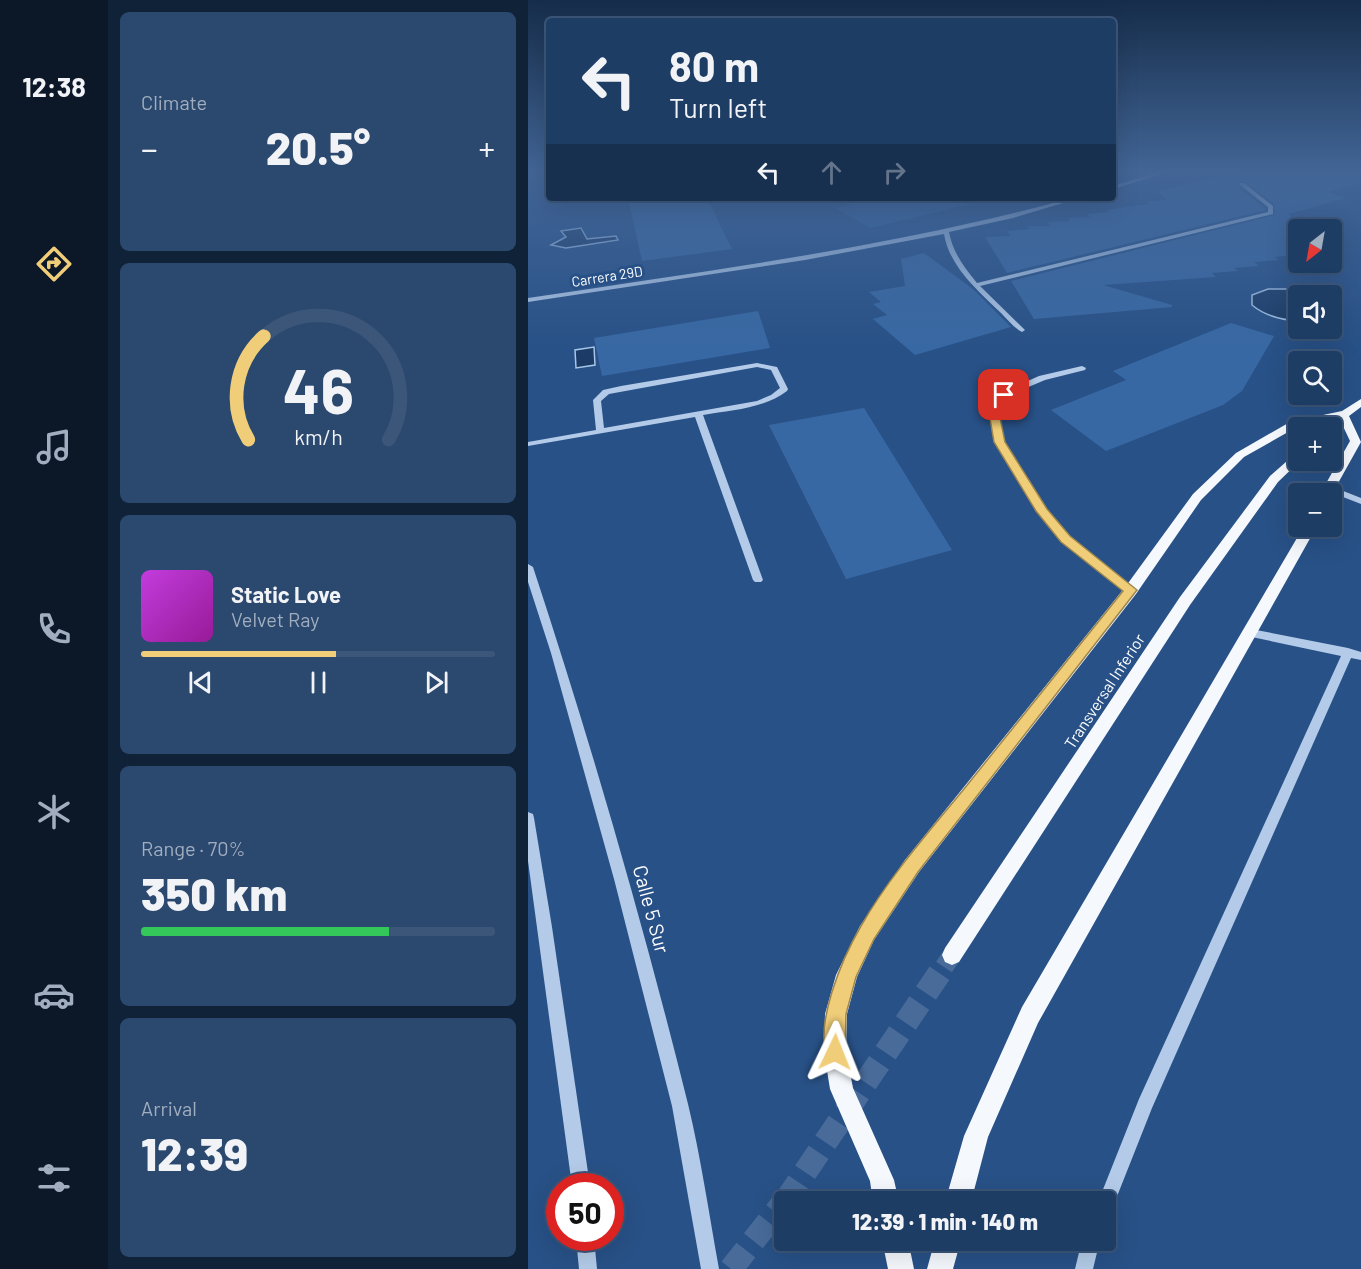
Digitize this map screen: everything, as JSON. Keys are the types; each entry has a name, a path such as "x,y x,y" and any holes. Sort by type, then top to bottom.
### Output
{"main road":[{"path":"1340,417 1361,402"},
{"path":"884,1191 882,1180 843,1089 835,1052 836,1014 847,975 867,933 912,866 1131,590 1197,497 1240,455 1294,424 1343,414"},
{"path":"1332,483 1356,441 1343,414"},
{"name":"Transversal Inferior","path":"952,955 1185,601 1274,479 1288,466"},
{"path":"961,1191 976,1136 1030,1015 1305,537"},
{"path":"897,1251 901,1269"},
{"path":"940,1269 945,1251"}],"street":[{"name":"Carrera 29D","path":"528,300 847,250 945,230"},
{"path":"946,230 946,240 954,256 976,285 1022,330"},
{"path":"976,285 1200,230"},
{"path":"528,444 759,403 774,397 784,389 774,369 757,365 621,388 606,392 597,400 600,431"},
{"path":"1082,368 1042,378 1004,395 995,418 999,442 1042,511 1066,539 1131,590"},
{"path":"698,413 758,580"},
{"path":"1342,495 1361,501"},
{"name":"Calle 5 Sur","path":"528,567 556,653 615,857 666,1050 680,1106 710,1269"},
{"path":"1111,1191 1145,1105 1354,655 1251,633"},
{"path":"528,818 547,939 578,1173"},
{"path":"586,1251 588,1269"},
{"path":"1084,1269 1088,1251"}],"shaded area":[{"path":"582,230 587,239 616,236 618,240 566,248 551,245 566,237 561,231"},
{"path":"1268,289 1288,289 1288,319 1268,315 1257,309 1252,305 1252,295"},
{"path":"594,347 595,365 576,368 575,350"}],"building":[{"path":"635,230 723,230 732,249 642,261"},
{"path":"1183,230 1007,273 985,237 1010,236 1007,231"},
{"path":"1214,230 1288,230 1288,256 1274,257 1279,260 1254,262 1259,266 1234,268 1238,271 1212,273 1216,277 1103,285 1172,305 1172,307 1034,319 1011,281"},
{"path":"924,253 973,289 1011,327 915,355 873,319 887,315 873,304 881,302 869,292 905,286 901,259"},
{"path":"758,311 770,348 602,376 594,338"},
{"path":"1231,323 1274,336 1242,391 1223,405 1106,451 1051,410 1126,380 1113,371"},
{"path":"864,408 952,550 846,579 769,425"}],"tunnel":[{"path":"944,967 952,955"},
{"path":"792,1191 945,965"},
{"path":"731,1269 774,1215"}],"route":[{"path":"835,1052 836,1014 847,975 867,933 912,866 1131,590 1066,539 1042,511 1018,469 999,442 995,418 1004,395"}]}
